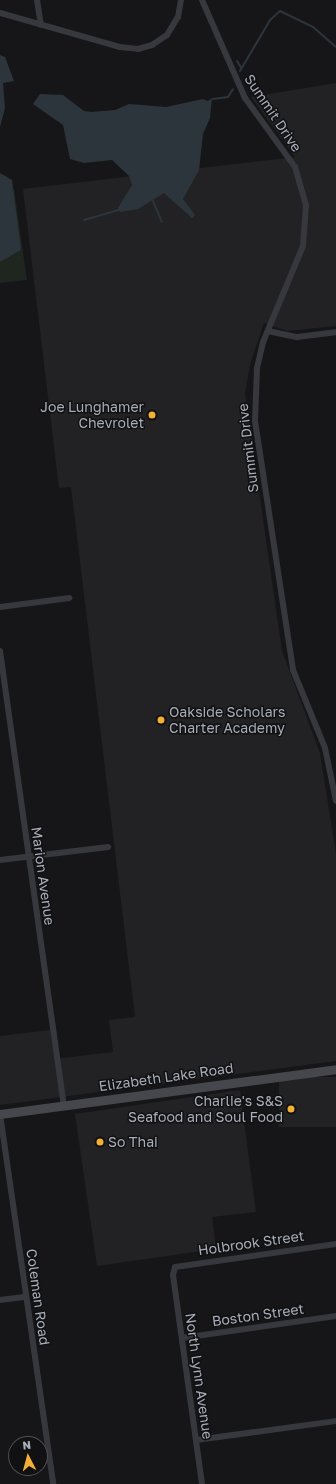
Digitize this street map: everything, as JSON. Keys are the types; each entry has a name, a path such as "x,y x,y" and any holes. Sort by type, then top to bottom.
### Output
{"main road":[{"name":"Elizabeth Lake Road","path":"0,1114 336,1069"}],"street":[{"path":"37,0 41,25"},
{"path":"0,13 120,47 140,48 155,44 170,31 178,17 181,0"},
{"name":"Summit Drive","path":"202,0 245,98 295,167 306,205 303,246 268,330 257,369 255,421 286,638 293,670 325,748 336,801"},
{"path":"268,330 297,336 336,332"},
{"path":"0,607 69,598"},
{"name":"Marion Avenue","path":"0,651 64,1105"},
{"path":"0,860 108,848"},
{"name":"Coleman Road","path":"0,1114 53,1484"},
{"name":"Holbrook Street","path":"173,1271 186,1264 336,1244"},
{"name":"North Lynn Avenue","path":"173,1271 202,1484"},
{"path":"0,1300 26,1297"},
{"name":"Boston Street","path":"182,1338 336,1316"},
{"path":"196,1440 336,1421"}],"shaded area":[{"path":"0,55 5,57 14,81 3,83 5,108 0,127"},
{"path":"336,83 336,326 287,331 264,323 251,361 245,393 282,651 320,753 336,854 336,1061 0,1105 0,1036 50,1030 55,1059 113,1052 109,1020 135,1017 71,487 59,488 23,189 295,157 251,97"},
{"path":"40,94 63,95 84,111 91,112 115,110 129,104 166,107 203,99 208,101 212,98 210,118 203,134 199,170 183,199 195,215 192,218 164,193 138,209 120,212 118,208 132,185 129,176 112,160 84,163 70,159 63,125 33,104"},
{"path":"0,173 12,180 21,250 0,262"},
{"path":"14,189 27,280 0,283 0,191"},
{"path":"279,1077 336,1077 336,1127 279,1127"},
{"path":"240,1090 256,1212 212,1217 216,1249 97,1266 75,1114"}],"waterway":[{"path":"240,71 270,20 280,11 313,27 336,47"},
{"path":"237,61 242,69"},
{"path":"213,99 228,97 233,89"},
{"path":"153,201 162,222"},
{"path":"84,220 119,210"}],"place":[{"name":"Joe Lunghamer Chevrolet","path":"152,415"},
{"name":"Oakside Scholars Charter Academy","path":"161,720"},
{"name":"Charlie's S&S Seafood and Soul Food","path":"291,1109"},
{"name":"So Thai","path":"100,1142"}]}
